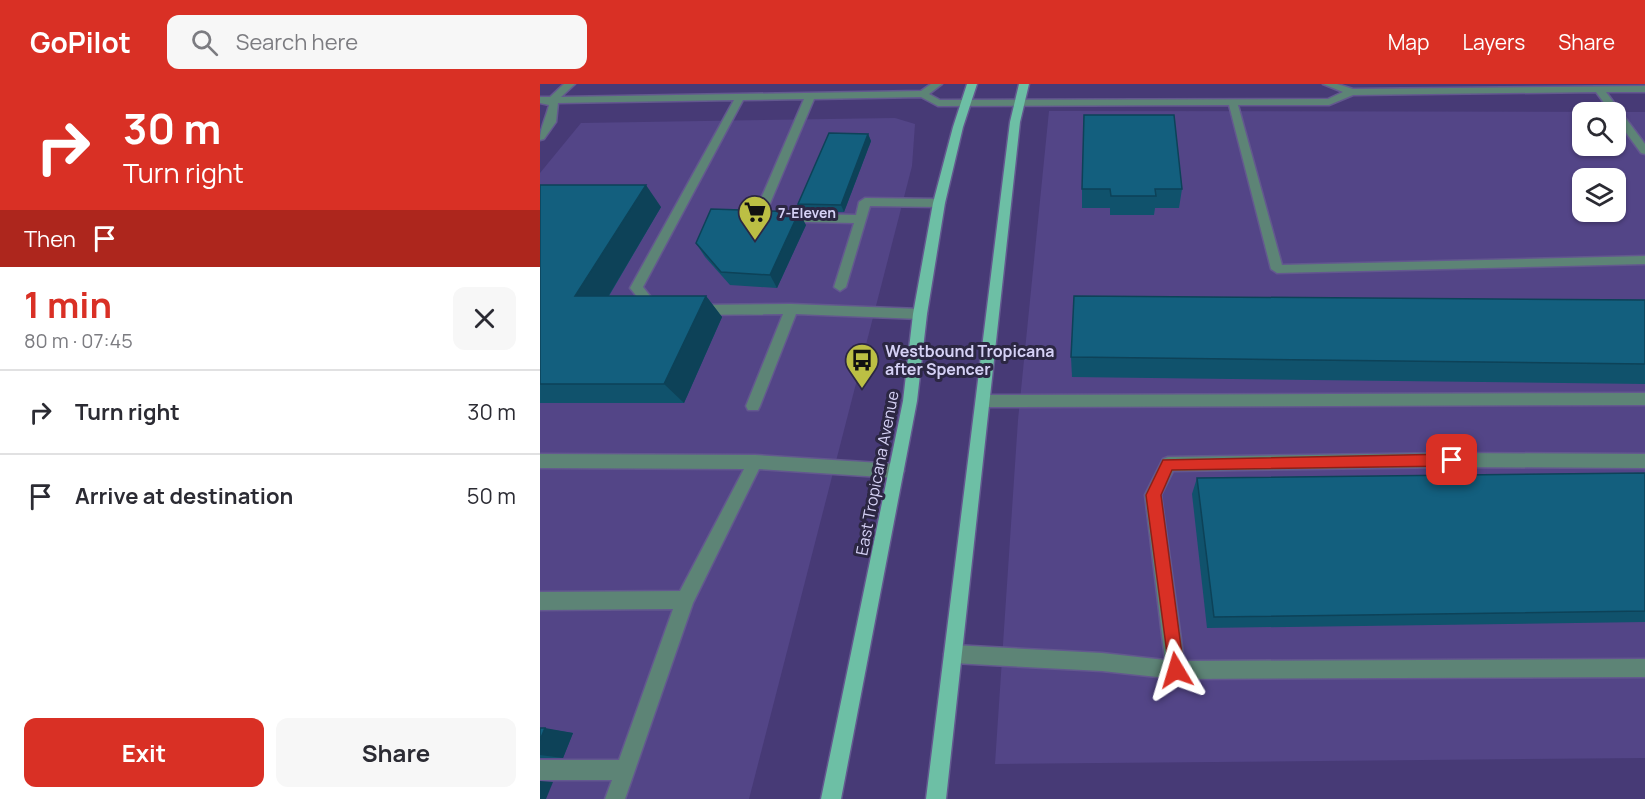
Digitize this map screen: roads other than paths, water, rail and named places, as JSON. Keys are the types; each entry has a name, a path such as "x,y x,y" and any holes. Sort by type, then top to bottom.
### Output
{"main road":[{"name":"East Tropicana Avenue","path":"831,799 910,401 920,314 939,203 972,84"},
{"path":"936,799 1015,122 1024,84"}],"street":[{"path":"540,110 570,84"},
{"path":"540,100 923,94 937,84"},
{"path":"1328,84 1352,92"},
{"path":"923,94 938,104 1233,103 1329,102 1352,92 1423,88 1645,90"},
{"path":"1599,90 1645,151"},
{"path":"810,96 759,217 861,219"},
{"path":"666,310 655,310 636,288 740,97"},
{"path":"540,137 551,122 554,100"},
{"path":"1233,103 1277,269 1645,260"},
{"path":"840,287 865,202 939,203"},
{"path":"689,310 791,309 920,314"},
{"path":"753,406 791,309"},
{"path":"983,401 1645,399"},
{"path":"1176,670 1153,495 1168,464 1452,460 1645,461"},
{"path":"540,461 755,462 896,471"},
{"path":"615,799 685,600 755,462"},
{"path":"540,601 685,600"},
{"path":"953,654 1102,662 1176,670 1645,668"},
{"path":"540,770 625,770"}],"place":[{"name":"7-Eleven","path":"755,241"},
{"name":"Westbound Tropicana after Spencer","path":"862,389"}]}
